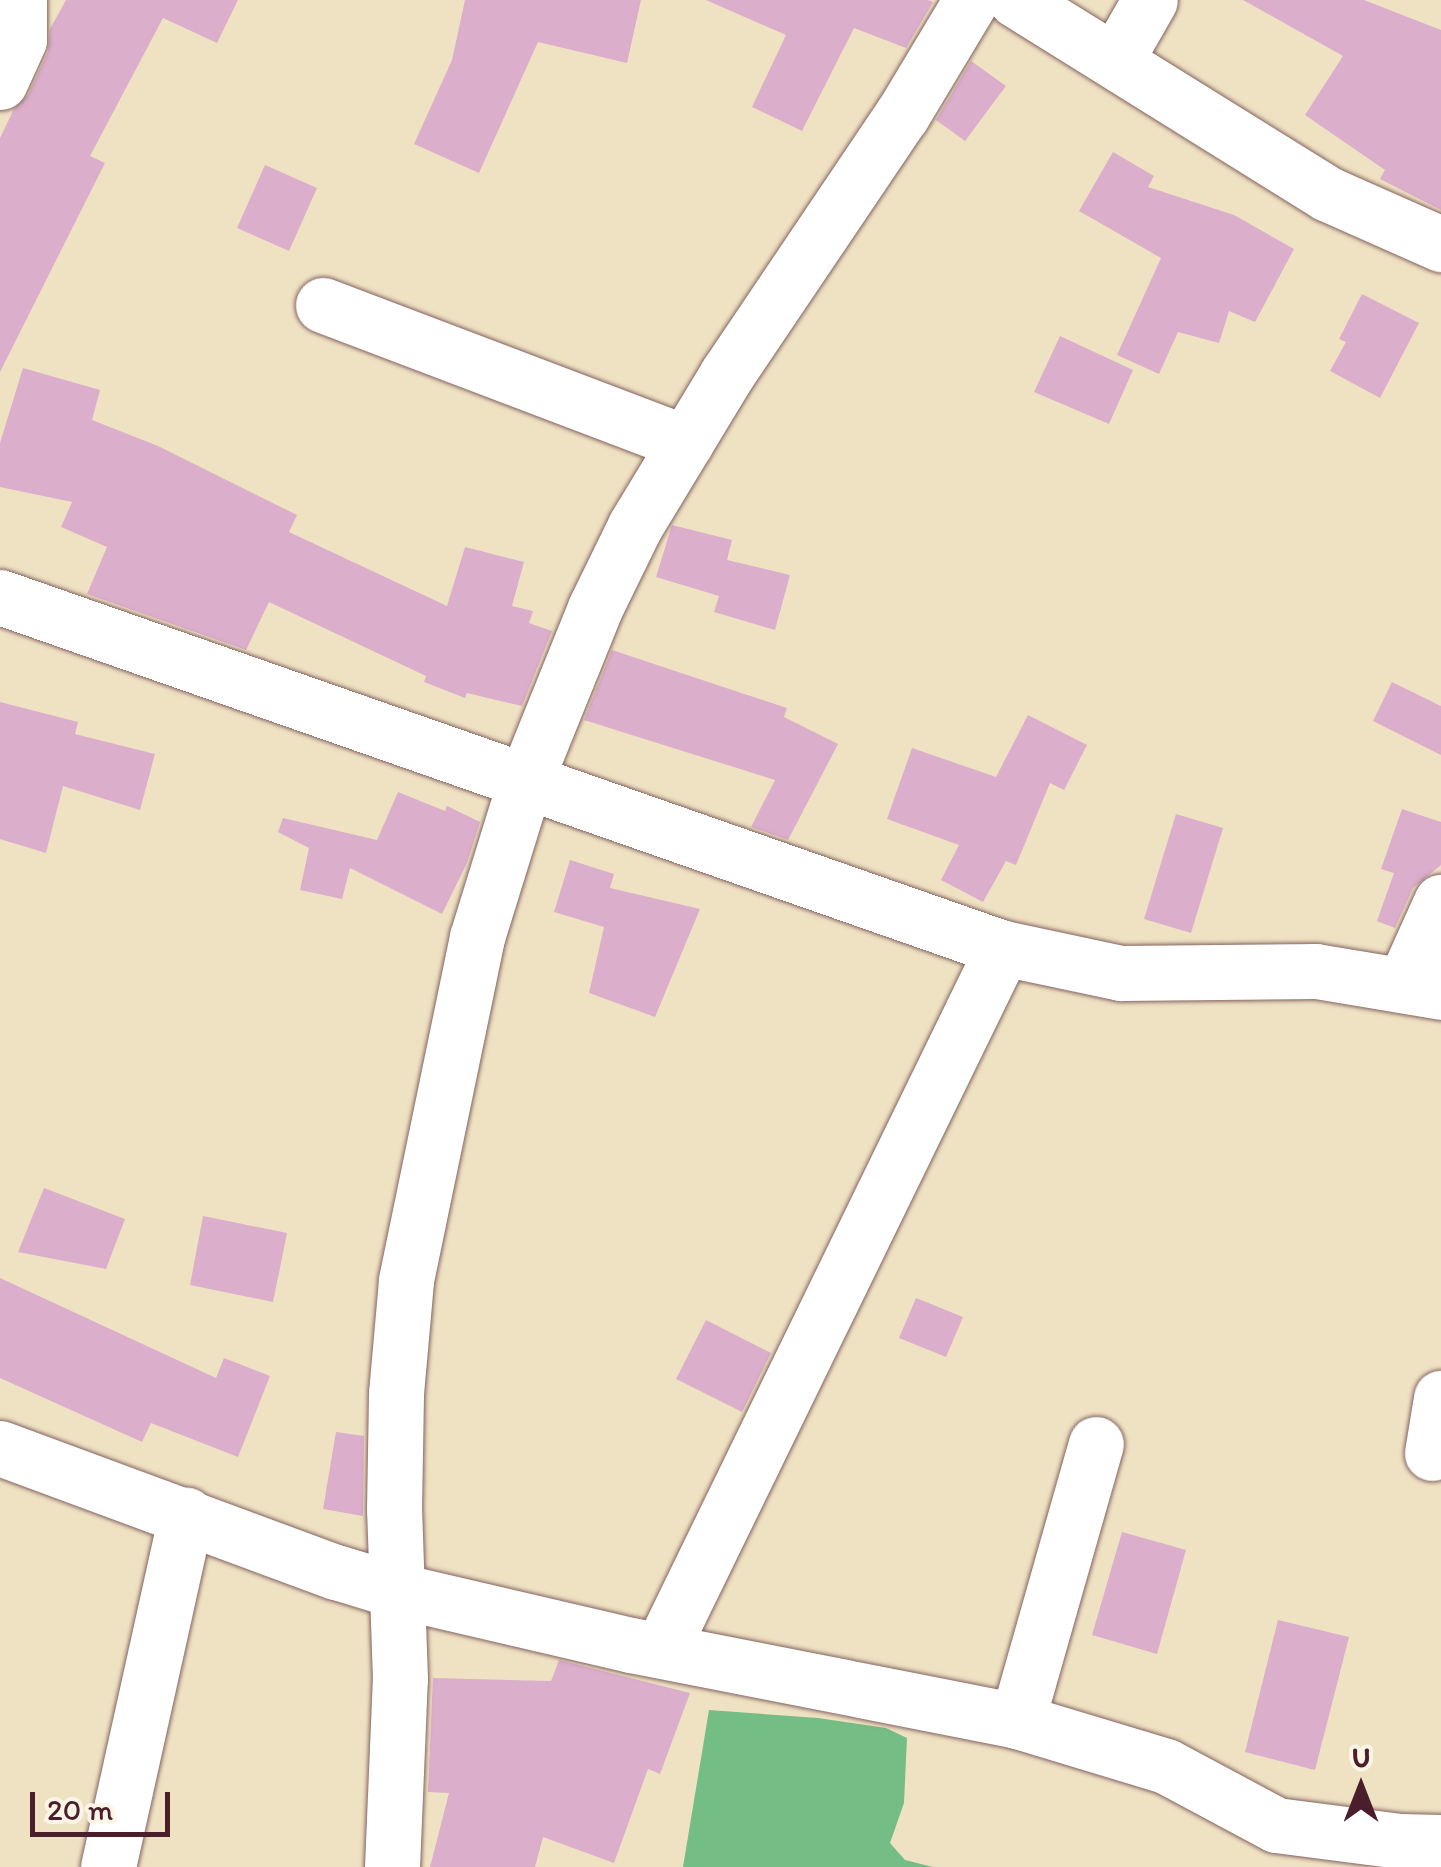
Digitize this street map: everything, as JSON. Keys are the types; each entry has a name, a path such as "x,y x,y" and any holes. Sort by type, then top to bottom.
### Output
{"street":[{"path":"0,82 20,40 19,0"},
{"path":"392,1867 398,1805 396,1394 406,1280 477,937 526,779 595,608 635,526 727,374 902,115 971,0"},
{"path":"1016,0 1328,194 1441,244"},
{"path":"1115,60 1150,0"},
{"path":"323,304 686,443"},
{"path":"0,597 1003,948 1121,973 1316,971 1423,987 1441,902"},
{"path":"662,1648 1003,948"},
{"path":"1432,1453 1441,1398"},
{"path":"1017,1721 1096,1444"},
{"path":"0,1448 336,1572 399,1591 630,1645 662,1648 1017,1721 1166,1766 1276,1825 1441,1842"},
{"path":"108,1867 186,1516"}],"green space":[{"path":"709,1710 818,1718 886,1728 907,1738 904,1803 890,1843 905,1860 933,1867 683,1867"}],"building":[{"path":"66,0 238,0 217,43 163,18 90,156 105,163 0,372 0,138 14,109 28,95 48,52 50,29"},
{"path":"465,0 641,0 627,63 538,42 479,173 414,144 452,60"},
{"path":"706,0 933,2 906,48 854,28 802,131 752,107 786,35"},
{"path":"1243,0 1364,0 1441,30 1441,210 1380,179 1385,170 1305,115 1343,56"},
{"path":"971,61 1006,86 965,141 936,120"},
{"path":"1113,152 1154,176 1148,187 1234,215 1294,249 1255,322 1229,311 1219,343 1178,332 1159,374 1117,355 1161,258 1079,211"},
{"path":"265,165 317,188 289,251 237,228"},
{"path":"1362,294 1419,323 1380,398 1330,371 1346,342 1339,339"},
{"path":"1060,336 1133,370 1109,424 1034,392"},
{"path":"23,368 100,390 92,420 158,446 297,515 289,532 447,606 465,547 524,562 512,606 533,611 529,623 552,631 522,706 467,693 465,698 424,682 426,676 269,602 246,650 87,594 107,547 61,527 72,502 0,487 0,443"},
{"path":"672,525 732,540 727,560 790,575 775,630 714,612 719,596 656,577"},
{"path":"612,650 787,708 784,717 838,744 788,840 751,827 775,780 584,720"},
{"path":"1392,682 1441,706 1441,755 1373,721"},
{"path":"0,702 78,722 75,734 155,754 140,810 63,786 46,853 0,839"},
{"path":"1028,715 1087,745 1064,790 1050,783 1016,865 1006,861 983,902 941,880 959,845 887,819 912,748 996,777"},
{"path":"398,792 445,811 447,806 480,822 467,863 442,914 350,868 342,899 300,890 309,848 278,832 283,818 377,840"},
{"path":"1402,809 1441,822 1441,865 1413,888 1395,928 1377,921 1394,873 1381,869"},
{"path":"1176,814 1223,828 1191,933 1144,919"},
{"path":"570,860 614,874 610,888 700,909 655,1017 589,993 604,927 554,912"},
{"path":"44,1188 125,1219 106,1269 18,1252"},
{"path":"203,1216 287,1233 273,1302 190,1285"},
{"path":"0,1278 216,1378 224,1358 270,1376 238,1457 151,1423 142,1442 0,1378"},
{"path":"916,1298 963,1317 946,1357 899,1338"},
{"path":"706,1320 771,1353 742,1412 676,1379"},
{"path":"336,1432 364,1436 363,1516 323,1509"},
{"path":"1122,1532 1186,1550 1157,1654 1092,1635"},
{"path":"1278,1620 1349,1637 1315,1770 1245,1752"},
{"path":"559,1660 690,1693 660,1774 648,1769 614,1863 543,1837 535,1867 430,1867 449,1793 428,1792 433,1678 551,1681"}]}
